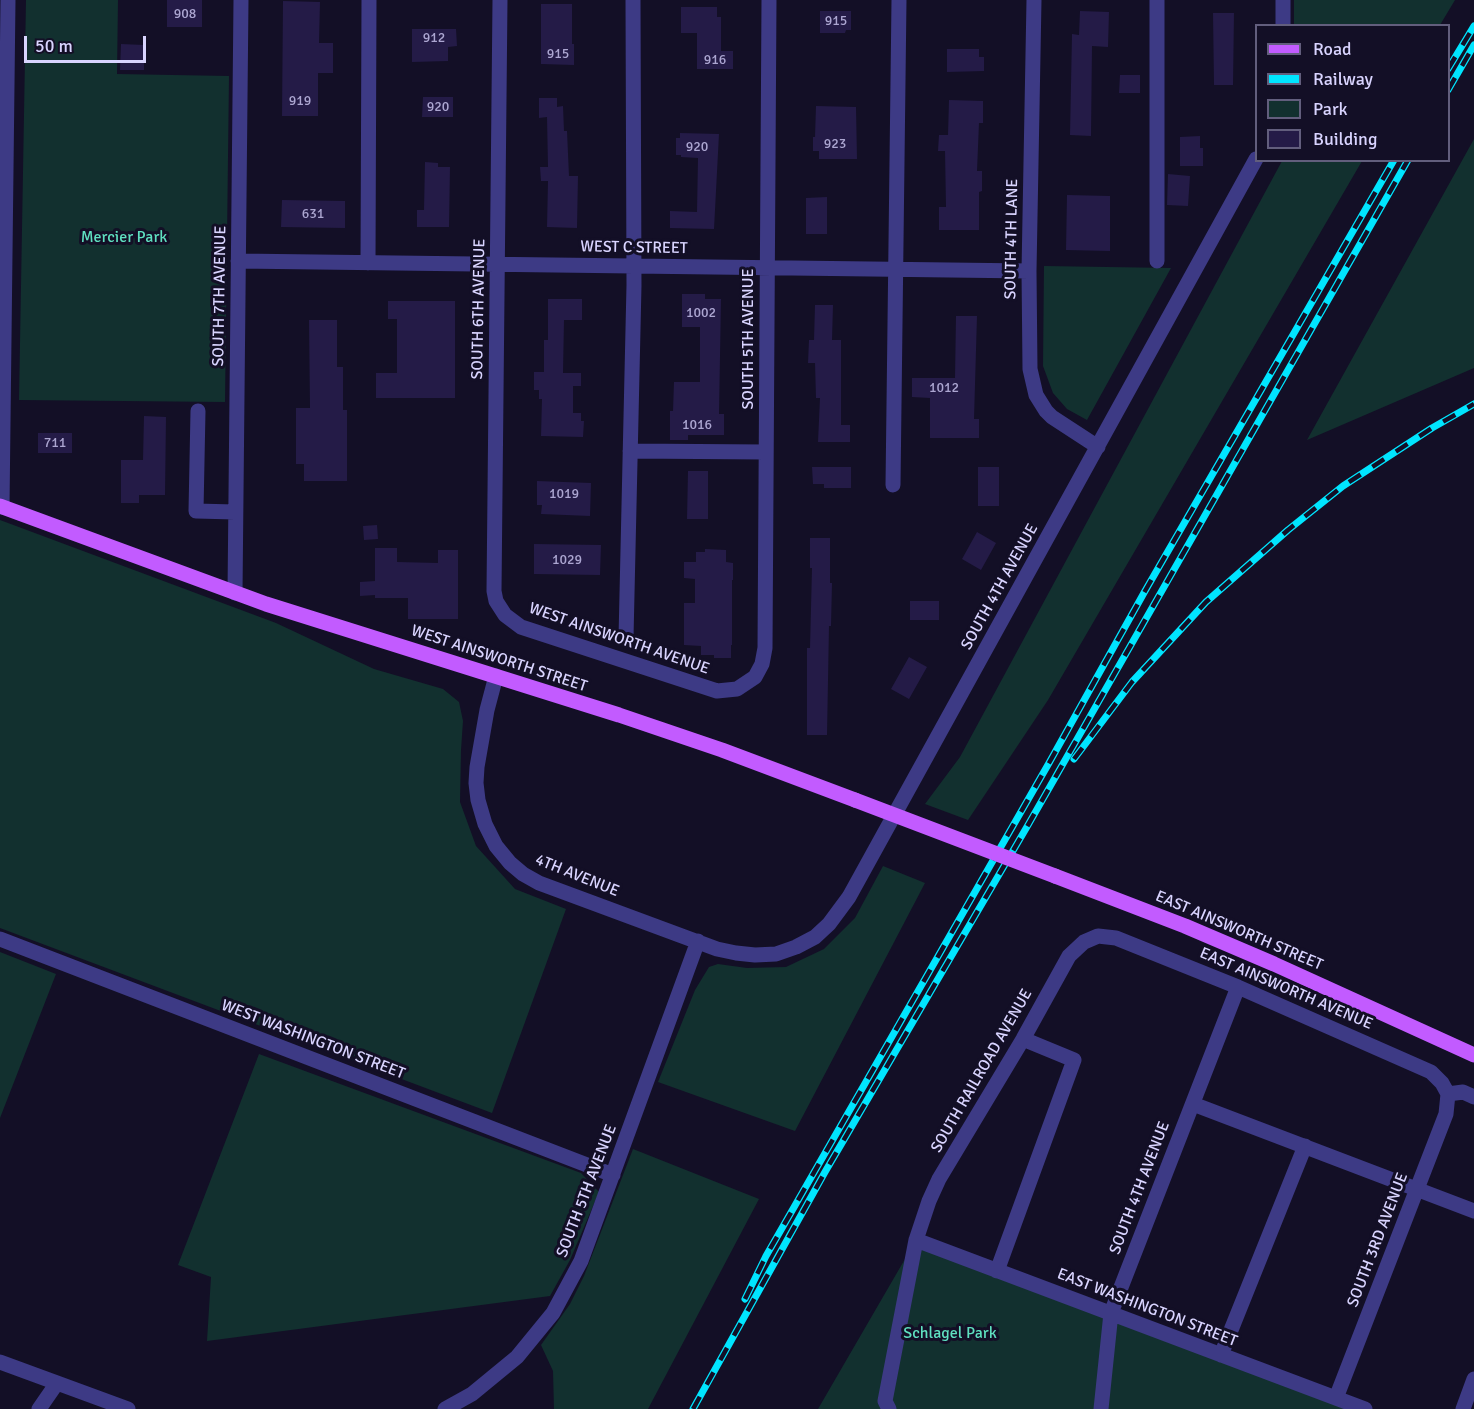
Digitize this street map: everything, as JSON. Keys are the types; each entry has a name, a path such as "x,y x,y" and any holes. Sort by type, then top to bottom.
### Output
{"main road":[{"name":"WEST AINSWORTH STREET","path":"1,507 266,604 619,715 722,750 985,849"},
{"name":"EAST AINSWORTH STREET","path":"985,849 1215,938 1474,1054"}],"street":[{"path":"1,507 2,260 8,0"},
{"name":"SOUTH 7TH AVENUE","path":"235,593 241,0"},
{"path":"368,263 369,0"},
{"name":"SOUTH 6TH AVENUE","path":"500,0 494,591 496,602 505,615"},
{"path":"626,638 634,266 633,0"},
{"name":"SOUTH 5TH AVENUE","path":"755,677 762,664 765,648 769,0"},
{"path":"892,485 899,0"},
{"name":"SOUTH 4TH LANE","path":"1034,0 1029,271 1030,369 1036,395 1046,411 1098,447"},
{"path":"1157,0 1157,261"},
{"path":"1283,0 1283,24"},
{"name":"SOUTH 4TH AVENUE","path":"717,949 755,955 776,954 815,937 839,913 1255,162"},
{"name":"WEST C STREET","path":"238,261 1029,271"},
{"path":"198,411 196,512 235,512"},
{"path":"630,451 766,452"},
{"name":"WEST AINSWORTH AVENUE","path":"505,615 521,627 717,691 737,689 755,677"},
{"name":"4TH AVENUE","path":"496,676 477,767 476,783 482,816 489,833 506,858 523,874 539,883 717,949"},
{"name":"EAST AINSWORTH AVENUE","path":"1098,936 1116,938 1239,987 1431,1072 1442,1083 1448,1094"},
{"name":"SOUTH RAILROAD AVENUE","path":"889,1409 885,1401 916,1240 929,1201 939,1179 1023,1039 1069,956 1084,942 1098,936"},
{"name":"WEST WASHINGTON STREET","path":"0,939 613,1175"},
{"name":"SOUTH 5TH AVENUE","path":"445,1409 472,1394 517,1357 553,1313 581,1261 698,941"},
{"name":"SOUTH 4TH AVENUE","path":"1101,1409 1111,1313 1239,987"},
{"path":"997,1270 1074,1060 1023,1039"},
{"path":"1448,1094 1463,1092 1474,1097"},
{"name":"SOUTH 3RD AVENUE","path":"1336,1398 1446,1114 1448,1094"},
{"path":"1193,1104 1474,1211"},
{"path":"1221,1355 1305,1146"},
{"name":"EAST WASHINGTON STREET","path":"916,1240 1365,1409"},
{"path":"0,1362 128,1409"},
{"path":"1463,1409 1474,1379"},
{"path":"39,1409 57,1383"}],"green space":[{"name":"Mercier Park","path":"26,0 118,0 117,74 229,76 225,402 19,400"},
{"path":"1294,0 1455,0 1441,24 1294,24"},
{"path":"1474,139 1474,368 1307,440"},
{"path":"1281,162 1361,162 1048,700 968,820 925,804 960,757"},
{"path":"1044,266 1171,268 1087,420 1067,409 1053,393 1043,366"},
{"path":"0,520 276,623 374,669 443,689 459,702 463,721 460,802 476,846 515,889 566,909 492,1113 0,928"},
{"path":"883,866 925,883 795,1131 658,1082 695,990 709,967 718,964 747,968 786,967 824,949 855,918"},
{"path":"0,952 56,974 0,1118"},
{"path":"259,1054 581,1173 599,1192 570,1260 550,1296 207,1341 211,1277 178,1265"},
{"path":"633,1149 759,1199 648,1409 554,1409 553,1371 541,1345 570,1304 584,1276"},
{"name":"Schlagel Park","path":"916,1240 1365,1409 818,1409"}],"building":[{"path":"167,0 202,0 202,27 167,27"},
{"path":"283,1 320,2 319,43 333,43 333,73 318,73 318,116 282,116"},
{"path":"541,4 572,4 574,65 541,64"},
{"path":"681,7 717,7 717,17 721,17 721,51 733,51 733,69 697,69 697,33 681,33"},
{"path":"820,11 851,11 851,30 846,30 845,33 820,33"},
{"path":"1080,11 1109,12 1108,47 1092,46 1091,136 1070,135 1072,34 1079,35"},
{"path":"1213,13 1234,13 1233,85 1214,85"},
{"path":"412,29 456,29 457,46 448,47 448,61 412,62"},
{"path":"121,44 144,45 144,70 120,70"},
{"path":"947,49 979,49 979,57 984,57 984,71 947,72"},
{"path":"1120,75 1140,75 1140,93 1119,93"},
{"path":"423,97 453,97 453,117 422,117"},
{"path":"539,98 557,98 557,107 563,106 564,131 567,131 569,176 578,176 577,228 547,227 548,181 541,181 540,167 548,167 547,117 539,118"},
{"path":"949,100 983,101 983,123 979,123 977,171 982,171 982,191 979,192 979,230 939,230 939,207 946,207 945,151 938,151 939,135 948,135"},
{"path":"816,106 856,107 857,159 819,159 819,151 813,151"},
{"path":"680,133 719,134 714,229 670,228 670,211 697,212 698,158 676,155 676,138 680,138"},
{"path":"1200,136 1203,166 1180,166 1180,137"},
{"path":"425,162 438,163 438,167 450,167 449,227 417,227 417,210 424,210"},
{"path":"1168,174 1190,176 1188,206 1167,205"},
{"path":"1067,195 1110,196 1110,251 1066,250"},
{"path":"827,197 827,234 806,234 806,198"},
{"path":"282,200 345,201 345,228 281,227"},
{"path":"682,294 705,294 705,299 721,299 719,414 724,414 724,435 688,435 688,440 670,440 670,411 673,411 674,382 700,382 700,327 682,327"},
{"path":"548,299 582,299 582,320 564,320 563,373 581,373 581,386 573,386 573,413 581,413 581,421 584,421 583,437 541,436 542,399 539,399 539,390 534,390 534,372 544,372 544,340 548,340"},
{"path":"388,301 455,301 455,398 376,398 376,373 397,373 397,319 388,319"},
{"path":"815,305 833,305 832,340 841,340 841,425 850,425 850,442 818,442 820,398 816,398 815,363 808,363 809,340 814,340"},
{"path":"956,316 977,316 974,419 979,419 979,438 930,438 930,398 912,397 912,378 955,378"},
{"path":"309,320 337,320 337,367 343,367 343,410 347,410 347,481 304,481 304,464 296,464 296,408 310,408"},
{"path":"144,416 166,417 165,495 139,495 139,503 121,503 121,460 143,460"},
{"path":"38,433 72,433 72,453 38,453"},
{"path":"812,467 851,467 851,488 824,488 824,484 813,484"},
{"path":"978,467 999,467 999,506 978,506"},
{"path":"688,471 708,471 708,519 687,519"},
{"path":"537,481 591,483 590,516 541,514 542,505 537,505"},
{"path":"377,525 378,539 364,540 363,526"},
{"path":"977,532 996,543 981,570 962,559"},
{"path":"810,538 830,538 830,583 832,583 827,735 807,735 807,648 810,648 812,568 810,568"},
{"path":"534,544 601,545 600,575 534,574"},
{"path":"375,548 397,548 397,562 438,563 438,550 458,550 458,619 408,619 408,598 360,596 360,582 375,581"},
{"path":"705,549 726,550 726,562 733,563 731,658 701,655 701,646 684,645 684,603 695,603 695,579 684,578 684,562 696,562 696,552 705,552"},
{"path":"910,601 939,601 939,620 910,620"},
{"path":"909,657 927,667 909,699 891,689"}],"railway":[{"path":"1450,66 1474,26"},
{"path":"1450,87 1474,45"},
{"path":"745,1299 766,1256 1393,162"},
{"path":"693,1409 825,1172 1028,825 1407,162"},
{"path":"1074,759 1132,682 1206,602 1288,530 1343,486 1432,428 1474,404"}]}
